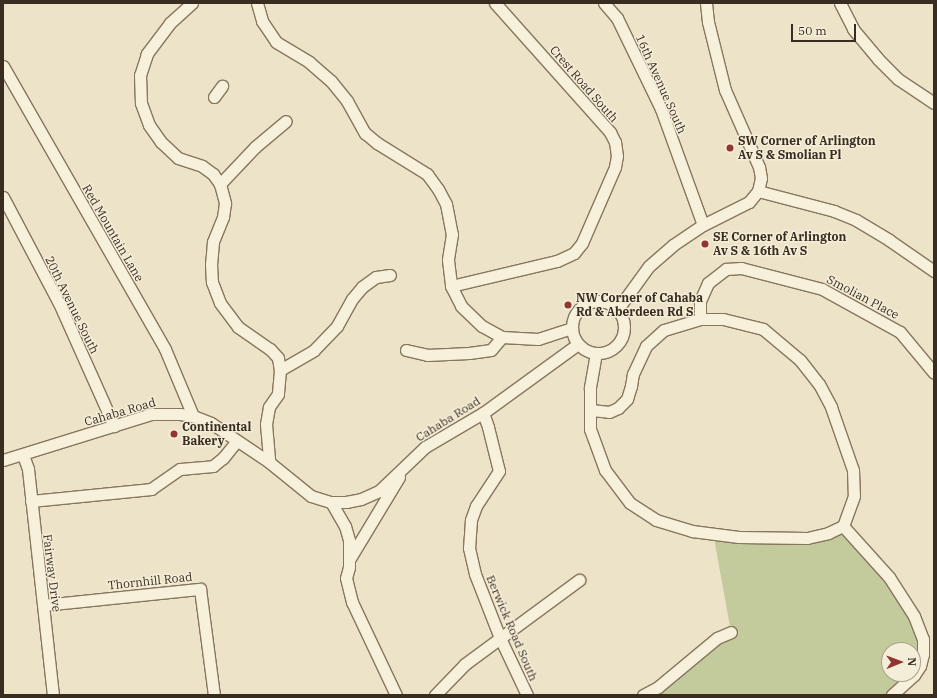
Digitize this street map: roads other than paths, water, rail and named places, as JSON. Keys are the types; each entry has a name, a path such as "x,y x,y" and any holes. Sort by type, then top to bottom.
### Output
{"street":[{"path":"192,3 170,23 147,54 140,75 141,103 149,125 160,142 178,158 202,166 213,174 220,184 225,203 223,216 213,242 211,264 212,282 220,303 238,327 270,349 278,358 280,370 278,394 269,407 266,424 269,462"},
{"path":"257,3 262,21 276,42 309,62 332,81 347,100 365,133 377,143 427,174 438,189 446,204 452,234 448,260 451,286 461,306 482,326 502,337 538,339 572,328"},
{"name":"Crest Road South","path":"451,286 557,261 574,253 582,243 615,167 618,156 615,142 610,132 495,3"},
{"name":"16th Avenue South","path":"604,3 617,18 660,109 703,225"},
{"path":"617,310 649,266 673,245 703,225 749,202 758,191 761,178 759,167 725,90 708,22 706,3"},
{"path":"840,3 853,29 878,59 898,79 934,103"},
{"name":"Red Mountain Lane","path":"3,66 165,349 193,416"},
{"path":"214,97 222,86"},
{"path":"220,184 255,147 286,121"},
{"path":"758,191 834,211 856,220 889,240 934,271"},
{"name":"20th Avenue South","path":"3,198 59,303 114,426"},
{"name":"Smolian Place","path":"700,319 700,301 708,283 726,269 741,268 822,289 900,332 934,373"},
{"path":"280,370 314,350 337,326 352,299 362,287 376,277 390,275"},
{"path":"605,303 617,310 623,325 620,341 607,352 596,353 588,352 578,344 573,336 572,328 574,317 578,310 588,304 605,303"},
{"path":"591,410 609,412 618,408 627,399 633,374 646,346 664,330 700,319 723,319 763,329 800,360 819,384 831,407 853,470 854,496 843,526 828,533 807,538 739,537 692,531 656,520 630,503 606,470 590,429 590,388 596,353"},
{"path":"406,350 427,354 469,353 490,350 502,337"},
{"name":"Cahaba Road","path":"3,460 152,414 180,414 193,416 211,423 269,462 311,496 331,502 346,502 361,499 379,491 425,447 483,413 578,344"},
{"name":"Berwick Road South","path":"483,413 499,471 476,506 471,520 469,548 475,574 500,638 527,695"},
{"path":"31,501 151,489 180,470 213,466 223,458 237,441"},
{"name":"Fairway Drive","path":"23,455 28,469 36,554 44,605 53,695"},
{"path":"349,560 406,464"},
{"path":"331,502 345,526 349,540 349,560 346,578 352,602 396,695"},
{"path":"843,526 889,577 914,616 923,639 924,654 920,666 914,675 892,695"},
{"path":"435,695 465,664 579,580"},
{"name":"Thornhill Road","path":"44,605 200,589 214,695"},
{"path":"643,695 658,687 717,638 731,632"}],"place":[{"name":"SW Corner of Arlington Av S & Smolian Pl","path":"730,148"},
{"name":"SE Corner of Arlington Av S & 16th Av S","path":"705,244"},
{"name":"NW Corner of Cahaba Rd & Aberdeen Rd S","path":"568,305"},
{"name":"Continental Bakery","path":"174,434"}]}
